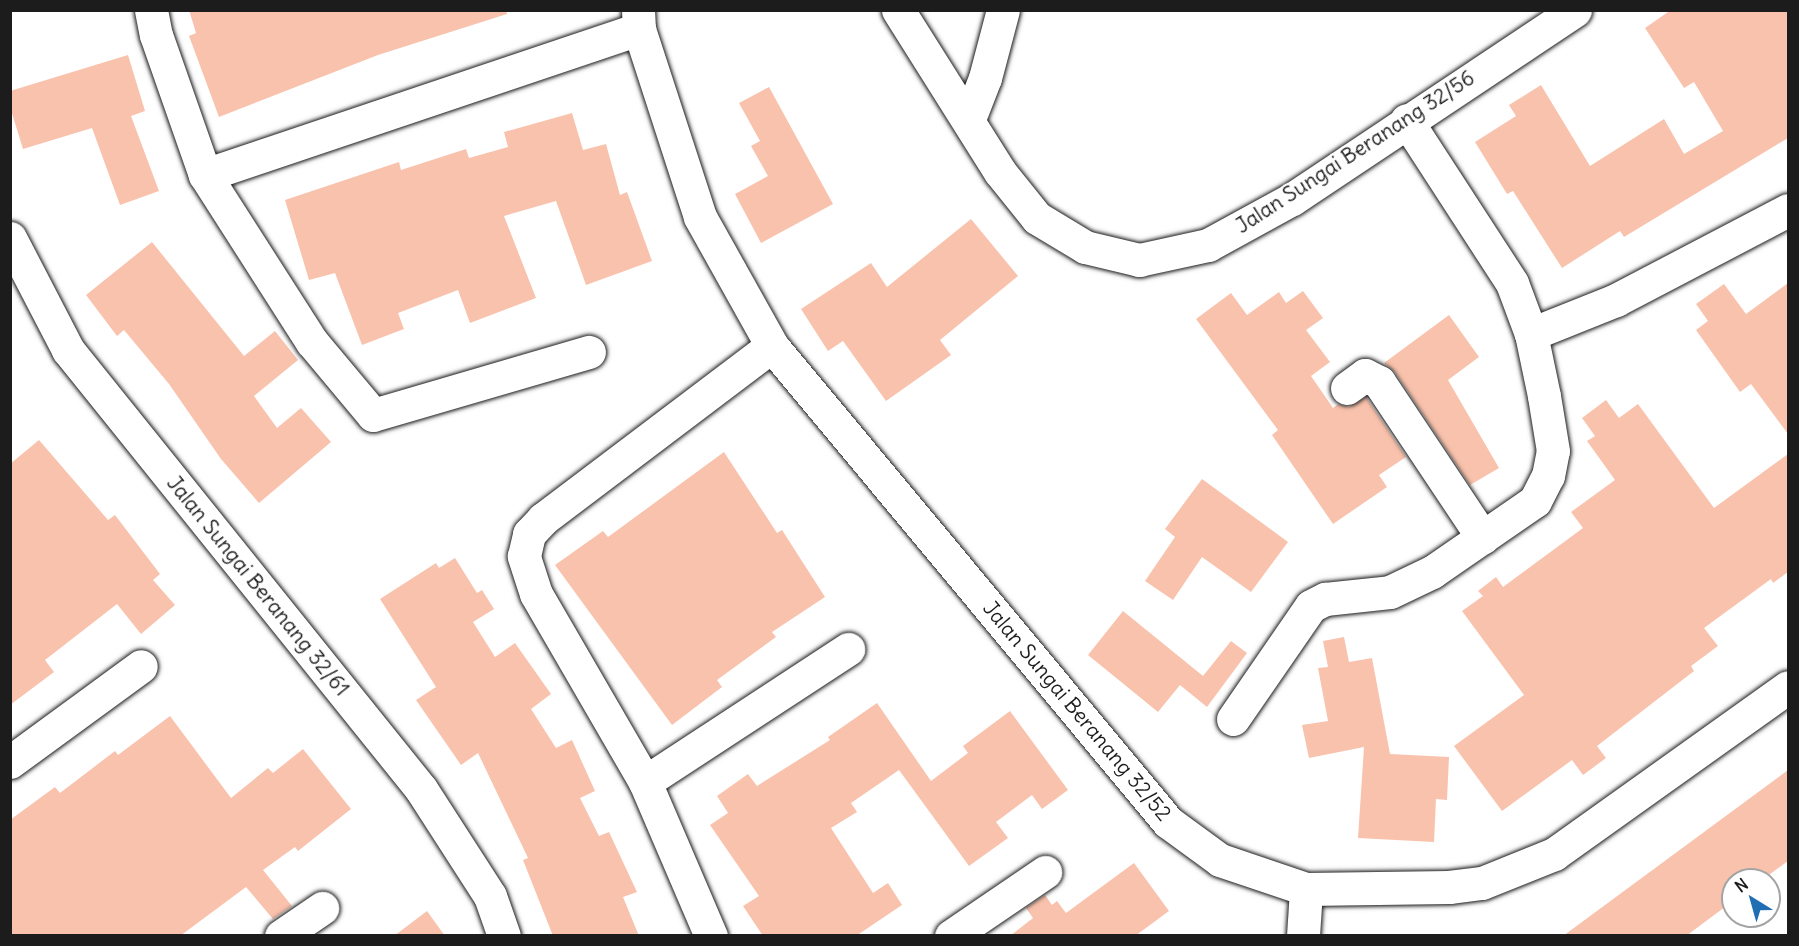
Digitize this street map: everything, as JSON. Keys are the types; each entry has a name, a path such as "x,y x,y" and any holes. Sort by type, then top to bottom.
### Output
{"street":[{"path":"151,10 156,35 205,176 312,342 373,415 589,352"},
{"name":"Jalan Sungai Beranang 32/56","path":"898,10 969,119 1000,172 1037,218 1085,247 1139,260 1208,245 1292,199 1406,120 1575,10"},
{"path":"969,119 988,68 1003,10"},
{"path":"205,176 638,20"},
{"name":"Jalan Sungai Beranang 32/52","path":"638,20 700,217 772,346 1168,822 1220,860 1306,889 1449,887 1482,883 1554,854 1593,829 1788,687"},
{"path":"1233,719 1311,606 1325,599 1390,592 1432,572 1535,501 1548,476 1553,451 1531,334 1512,283 1406,120"},
{"path":"1531,334 1616,300 1788,210"},
{"name":"Jalan Sungai Beranang 32/61","path":"10,238 68,350 421,789 490,896 504,936"},
{"path":"711,936 645,782 536,594 525,556 530,534 543,519 772,346"},
{"path":"1347,388 1365,375 1379,382 1483,538"},
{"path":"645,782 848,649"},
{"path":"10,762 141,666"},
{"path":"951,936 1045,872"},
{"path":"1303,936 1306,889"},
{"path":"281,936 322,908"}],"building":[{"path":"189,10 506,10 507,14 378,55 219,117 189,36 196,33"},
{"path":"1671,10 1788,10 1788,138 1624,237 1620,231 1562,268 1513,191 1507,194 1475,142 1516,116 1509,105 1541,85 1590,166 1664,119 1684,154 1723,131 1694,82 1684,88 1645,28"},
{"path":"128,55 145,111 131,116 159,191 120,205 92,128 23,149 10,107 10,91"},
{"path":"769,87 833,204 761,243 735,194 768,176 751,146 760,141 739,103"},
{"path":"572,113 583,150 606,144 620,195 627,192 652,261 586,285 556,201 504,216 536,298 470,323 458,290 398,313 404,329 362,345 335,273 309,280 285,200 399,162 401,170 466,149 469,158 508,147 504,132"},
{"path":"971,219 1018,276 940,340 951,355 886,401 843,341 828,351 801,309 871,263 887,287"},
{"path":"152,242 244,356 275,331 298,360 254,396 277,428 301,408 331,442 259,503 221,459 169,384 124,330 117,336 86,295"},
{"path":"1788,283 1788,434 1751,384 1740,392 1696,330 1708,321 1696,304 1724,284 1746,314"},
{"path":"1303,291 1323,318 1306,330 1330,362 1311,376 1333,408 1338,404 1349,407 1366,397 1406,457 1379,475 1387,487 1333,524 1272,435 1278,430 1196,319 1231,293 1247,315 1279,292 1286,303"},
{"path":"1449,315 1479,357 1448,380 1499,468 1470,485 1395,372 1384,363"},
{"path":"1606,400 1619,418 1638,404 1714,508 1788,454 1788,572 1773,583 1771,579 1704,628 1718,646 1691,666 1694,671 1597,746 1606,758 1583,775 1572,760 1502,811 1454,746 1524,695 1462,611 1483,596 1478,591 1496,577 1503,587 1583,528 1571,512 1615,480 1587,441 1595,436 1582,418"},
{"path":"39,440 108,520 115,515 160,574 153,580 175,605 141,634 117,604 45,660 54,672 10,705 10,464"},
{"path":"724,452 777,533 782,530 825,597 772,632 776,637 717,680 722,687 672,725 555,565 603,531 608,537"},
{"path":"1202,479 1288,542 1251,592 1202,557 1173,600 1145,581 1175,537 1165,529"},
{"path":"455,558 477,593 482,590 494,609 473,622 495,657 515,643 551,694 531,709 556,748 572,740 595,791 580,798 599,836 609,832 637,892 623,897 639,936 553,936 523,860 528,858 478,753 461,765 416,700 436,687 380,599 436,563 439,568"},
{"path":"1123,611 1203,676 1231,641 1247,653 1207,707 1180,685 1158,712 1088,655"},
{"path":"1344,637 1349,662 1372,658 1390,754 1449,757 1447,800 1436,799 1434,842 1358,838 1364,747 1309,758 1302,725 1328,721 1318,668 1328,667 1323,641"},
{"path":"877,703 931,781 968,753 963,746 1010,711 1068,790 1042,809 1032,795 996,822 1008,838 969,866 899,770 851,803 857,812 831,828 873,893 888,883 902,905 856,936 763,936 743,906 759,896 710,825 728,813 717,796 748,774 757,786 830,740 828,737"},
{"path":"170,716 231,798 268,768 273,773 303,749 351,809 298,851 295,847 263,870 292,906 273,919 246,887 180,936 10,936 10,820 55,787 60,793 115,751 118,755"},
{"path":"1788,770 1788,861 1778,868 1721,868 1721,910 1686,936 1563,936"},
{"path":"1134,863 1169,911 1135,936 1010,936 1033,918 1026,908 1045,895 1052,905 1057,901 1066,913"},
{"path":"427,911 445,936 394,936"}]}
